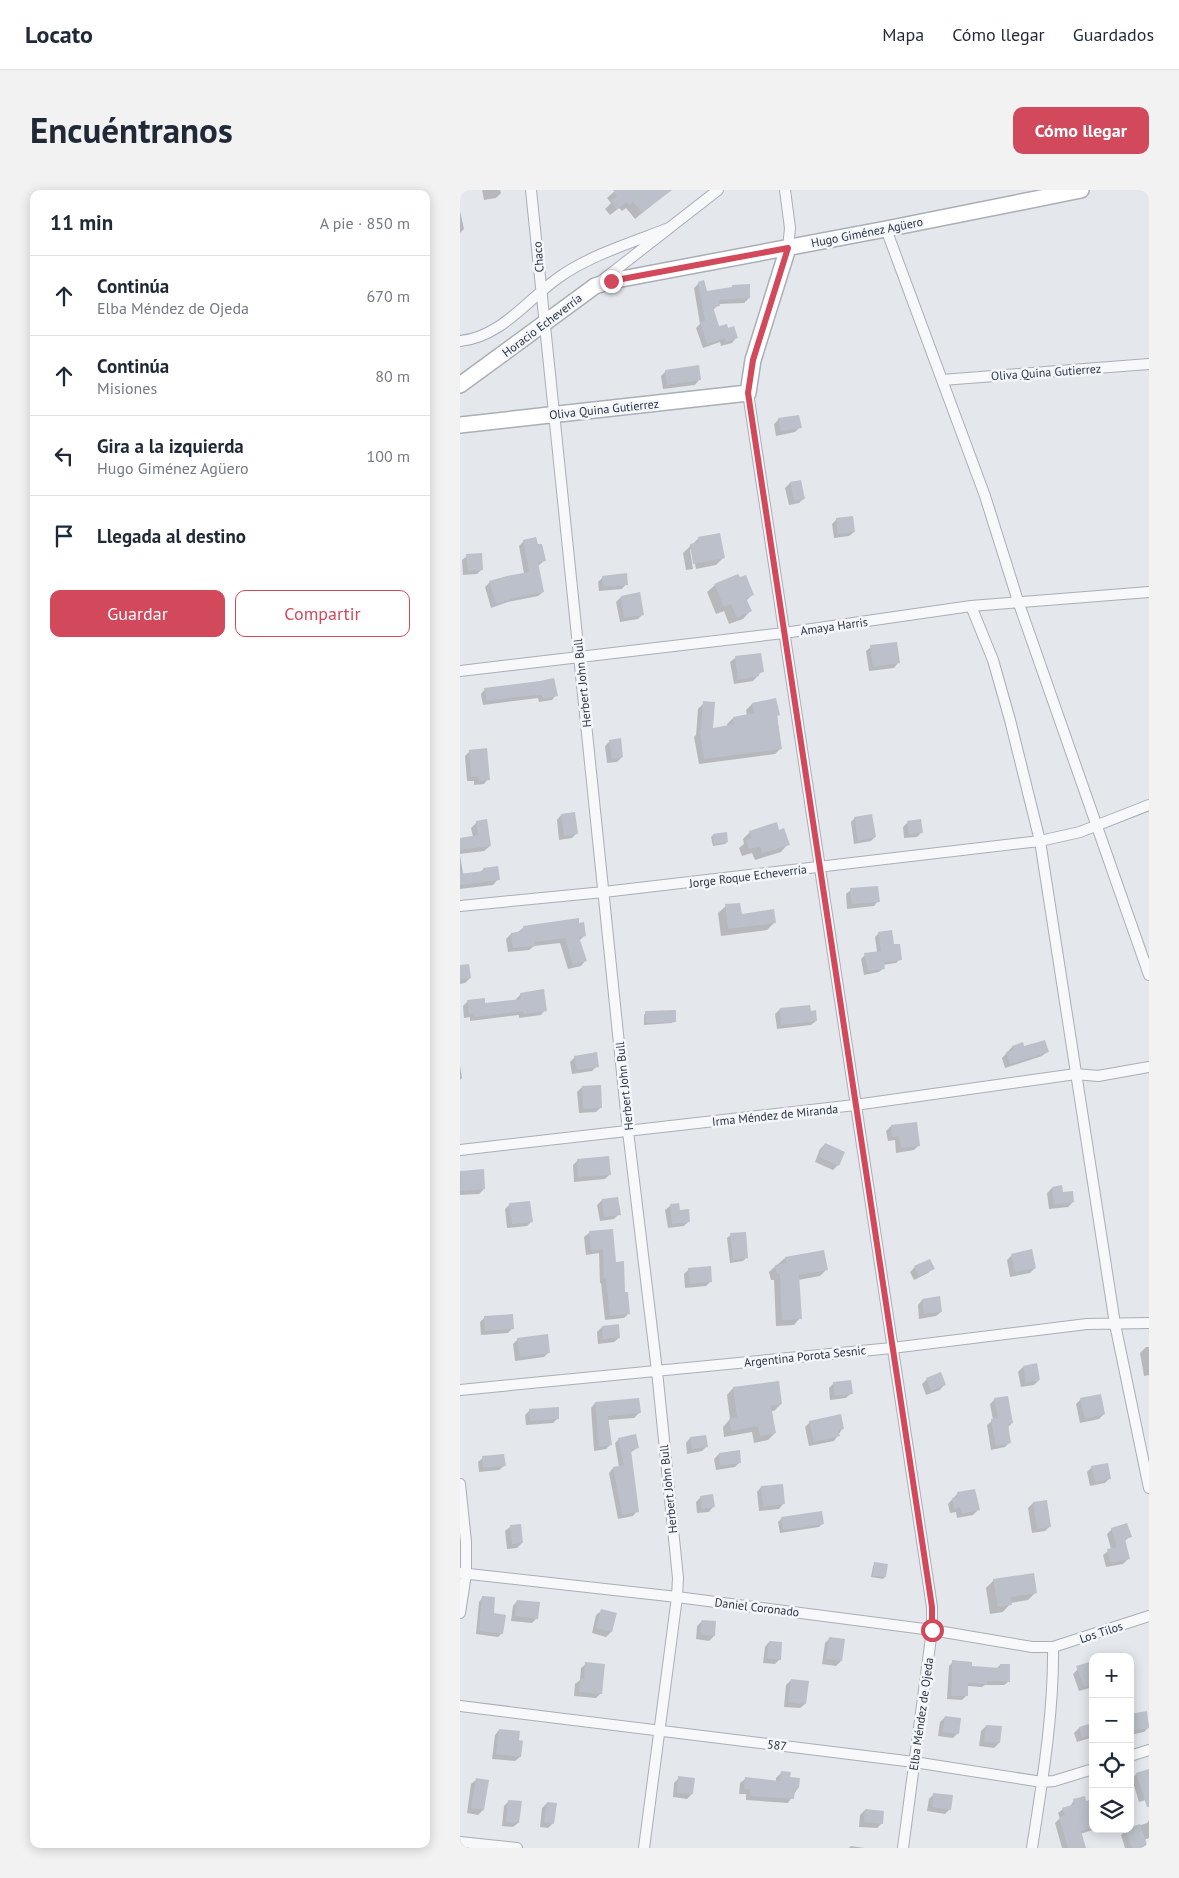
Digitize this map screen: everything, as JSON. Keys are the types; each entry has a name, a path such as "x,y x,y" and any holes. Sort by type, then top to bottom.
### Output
{"street":[{"name":"Chaco","path":"531,190 544,323"},
{"name":"Horacio Echeverría","path":"460,385 595,286 718,190"},
{"path":"748,393 753,360 788,248 790,228 785,190"},
{"name":"Hugo Giménez Agüero","path":"595,286 637,275 788,248 1081,190"},
{"path":"460,341 478,337 518,314 558,278 577,267 669,228"},
{"path":"886,229 985,496 1018,601 1149,974"},
{"name":"Herbert John Bull","path":"544,323 628,1131 678,1578 644,1848"},
{"name":"Oliva Quina Gutierrez","path":"942,380 1149,364"},
{"name":"Oliva Quina Gutierrez","path":"460,425 748,393"},
{"name":"Elba Méndez de Ojeda","path":"748,393 932,1607 932,1630 903,1848"},
{"name":"Amaya Harris","path":"460,670 784,633 971,606 1149,592"},
{"path":"971,606 992,660 1010,720 1040,841 1115,1324 1149,1488"},
{"name":"Jorge Roque Echeverría","path":"460,906 819,868 1040,841 1074,834 1149,805"},
{"name":"Irma Méndez de Miranda","path":"460,1150 855,1106 1076,1074 1098,1076 1149,1066"},
{"name":"Argentina Porota Sesnic","path":"460,1390 892,1348 1087,1324 1149,1323"},
{"path":"460,1484 466,1542 460,1613"},
{"name":"Daniel Coronado","path":"463,1573 677,1597 932,1630 1014,1645 1053,1647"},
{"name":"Los Tilos","path":"1053,1647 1149,1616"},
{"path":"1032,1848 1042,1782 1053,1670 1053,1647"},
{"name":"587","path":"460,1706 914,1762 1042,1782 1054,1781 1089,1770"},
{"path":"1134,1755 1149,1750"},
{"path":"460,1842 517,1848"}],"building":[{"path":"613,190 672,190 642,213 633,202 629,205 627,202 617,209 611,201 617,196"},
{"path":"704,280 707,291 732,287 732,285 750,284 750,298 719,300 720,306 713,307 719,326 727,324 728,328 734,326 738,338 726,342 725,338 707,344 700,322 705,321 698,282"},
{"path":"699,365 701,380 667,385 665,370"},
{"path":"799,415 802,428 781,431 778,418"},
{"path":"801,480 805,499 794,501 790,482"},
{"path":"853,516 855,532 838,534 836,518"},
{"path":"720,533 725,558 693,564 690,544 699,542 698,537"},
{"path":"536,537 538,544 542,544 546,561 538,562 544,592 496,604 489,581 529,572 523,540"},
{"path":"482,553 483,570 468,571 466,554"},
{"path":"627,573 628,585 603,587 602,576"},
{"path":"738,574 740,577 746,575 754,595 746,598 752,611 737,618 731,604 724,607 714,584"},
{"path":"640,592 644,615 624,618 621,596"},
{"path":"897,642 900,663 873,667 870,645"},
{"path":"761,653 764,672 759,673 759,676 738,680 735,656"},
{"path":"554,678 558,696 543,699 542,695 524,696 487,701 484,688"},
{"path":"776,698 780,715 777,716 782,749 704,759 700,730 703,701 715,702 713,728 734,724 733,717 754,713 752,703"},
{"path":"621,738 623,757 612,759 609,740"},
{"path":"487,748 490,780 479,781 478,776 471,777 469,750"},
{"path":"575,812 578,834 564,836 561,814"},
{"path":"872,814 876,837 858,841 854,817"},
{"path":"487,819 491,846 460,850 460,838 478,835 476,821"},
{"path":"921,819 923,833 909,834 907,821"},
{"path":"777,822 779,830 784,828 790,845 762,853 760,846 749,849 746,840 752,838 749,831"},
{"path":"727,832 728,842 714,844 713,834"},
{"path":"498,866 500,880 460,885 460,874 483,871 483,868"},
{"path":"878,886 880,902 852,904 850,888"},
{"path":"740,903 742,914 774,909 776,923 728,929 725,904"},
{"path":"579,918 579,923 584,922 586,936 579,937 587,961 573,965 565,938 535,942 536,946 513,948 511,933 523,931 523,926"},
{"path":"892,930 894,944 900,944 902,960 884,962 885,969 868,971 864,953 881,951 878,932"},
{"path":"469,964 471,978 460,980 460,965"},
{"path":"544,989 547,1011 524,1014 523,1011 475,1017 474,1013 469,1014 467,1000 485,998 485,1003 521,999 520,993"},
{"path":"810,1005 811,1011 816,1010 817,1021 781,1025 780,1008"},
{"path":"676,1010 676,1022 646,1023 645,1011"},
{"path":"1045,1040 1049,1052 1010,1064 1006,1052 1013,1050 1012,1046 1023,1042 1024,1046"},
{"path":"597,1052 599,1067 577,1070 574,1056"},
{"path":"601,1085 602,1108 583,1109 582,1086"},
{"path":"917,1122 920,1146 901,1148 899,1136 892,1137 891,1125"},
{"path":"825,1143 845,1152 839,1166 819,1157"},
{"path":"609,1156 611,1175 578,1177 577,1159"},
{"path":"484,1169 485,1189 461,1191 460,1171"},
{"path":"1062,1185 1063,1192 1073,1191 1074,1202 1054,1205 1052,1187"},
{"path":"618,1197 621,1215 604,1217 602,1199"},
{"path":"530,1201 533,1222 512,1224 509,1203"},
{"path":"679,1203 680,1210 689,1209 690,1222 672,1224 670,1204"},
{"path":"613,1229 616,1262 624,1261 625,1292 628,1292 630,1314 610,1316 606,1279 604,1279 603,1249 591,1250 589,1231"},
{"path":"746,1232 748,1258 733,1260 730,1233"},
{"path":"1032,1249 1036,1268 1015,1272 1011,1254"},
{"path":"824,1250 828,1270 799,1275 802,1319 782,1320 780,1274 777,1274 775,1265 786,1263 785,1257"},
{"path":"930,1259 935,1269 919,1276 914,1266"},
{"path":"711,1266 712,1282 690,1284 688,1268"},
{"path":"940,1296 942,1312 924,1314 922,1299"},
{"path":"513,1314 514,1329 485,1331 484,1316"},
{"path":"619,1324 620,1338 603,1339 602,1326"},
{"path":"548,1334 550,1353 520,1357 517,1338"},
{"path":"1037,1363 1040,1380 1026,1383 1023,1366"},
{"path":"941,1372 946,1385 931,1391 926,1378"},
{"path":"851,1380 853,1394 835,1396 833,1382"},
{"path":"779,1381 782,1404 771,1406 776,1433 760,1436 758,1426 731,1431 729,1419 737,1417 733,1387"},
{"path":"1101,1394 1105,1414 1085,1419 1080,1398"},
{"path":"1008,1396 1013,1423 1008,1424 1011,1443 996,1446 991,1419 998,1418 994,1398"},
{"path":"639,1398 641,1413 608,1416 612,1445 599,1447 595,1402"},
{"path":"559,1407 559,1419 530,1421 529,1409"},
{"path":"841,1414 844,1429 838,1430 840,1436 814,1442 809,1421"},
{"path":"636,1434 639,1448 631,1450 639,1512 622,1515 613,1467 624,1465 618,1438"},
{"path":"706,1435 708,1447 692,1449 690,1437"},
{"path":"740,1450 741,1463 720,1466 719,1453"},
{"path":"504,1454 506,1466 483,1468 482,1456"},
{"path":"1108,1463 1111,1479 1095,1482 1091,1466"},
{"path":"783,1484 785,1504 763,1507 761,1486"},
{"path":"975,1489 980,1510 962,1514 960,1507 954,1509 952,1498 958,1497 957,1492"},
{"path":"713,1494 715,1507 702,1509 700,1496"},
{"path":"1047,1500 1051,1527 1037,1529 1033,1502"},
{"path":"822,1511 824,1524 783,1530 781,1517"},
{"path":"1127,1523 1132,1537 1125,1539 1130,1559 1110,1563 1107,1549 1117,1547 1111,1528"},
{"path":"521,1524 523,1543 512,1544 510,1525"},
{"path":"874,1562 888,1564 886,1577 873,1576"},
{"path":"1034,1573 1037,1593 1011,1597 1012,1605 998,1607 993,1579"},
{"path":"482,1596 495,1597 494,1613 506,1615 503,1634 479,1631"},
{"path":"517,1600 540,1602 538,1619 515,1616"},
{"path":"601,1609 617,1613 612,1632 596,1628"},
{"path":"702,1620 716,1621 715,1636 700,1635"},
{"path":"829,1637 845,1639 842,1661 826,1659"},
{"path":"769,1641 782,1642 781,1660 767,1658"},
{"path":"952,1660 972,1662 972,1666 1000,1668 1000,1664 1010,1664 1010,1682 987,1681 987,1684 968,1683 968,1696 951,1696"},
{"path":"585,1662 605,1664 602,1694 579,1692 580,1678 584,1679"},
{"path":"1089,1662 1089,1685 1084,1687 1076,1666"},
{"path":"791,1679 809,1681 806,1704 788,1702"},
{"path":"1147,1711 1149,1728 1134,1731 1134,1713"},
{"path":"945,1716 961,1718 959,1734 942,1732"},
{"path":"1089,1724 1089,1736 1082,1738 1079,1727"},
{"path":"986,1725 1002,1726 1000,1743 984,1742"},
{"path":"499,1729 520,1731 519,1740 523,1741 521,1757 496,1754"},
{"path":"1149,1769 1149,1807 1147,1807 1136,1773"},
{"path":"781,1771 791,1772 790,1777 800,1778 799,1788 795,1788 794,1799 750,1796 750,1790 744,1789 745,1777 780,1781"},
{"path":"678,1776 695,1778 693,1794 677,1793"},
{"path":"476,1778 489,1780 484,1810 471,1808"},
{"path":"933,1793 953,1795 951,1810 932,1807"},
{"path":"1085,1796 1086,1801 1089,1800 1089,1829 1081,1831 1086,1848 1068,1848 1059,1817 1065,1815 1062,1808 1075,1804 1073,1799"},
{"path":"508,1800 522,1801 519,1823 506,1822"},
{"path":"547,1802 557,1803 554,1824 544,1822"},
{"path":"865,1809 884,1811 883,1824 864,1822"},
{"path":"1140,1824 1148,1848 1132,1848 1126,1833 1134,1833 1134,1826"}],"route":[{"path":"611,281 788,248 753,360 748,393 932,1607 932,1630"}]}
